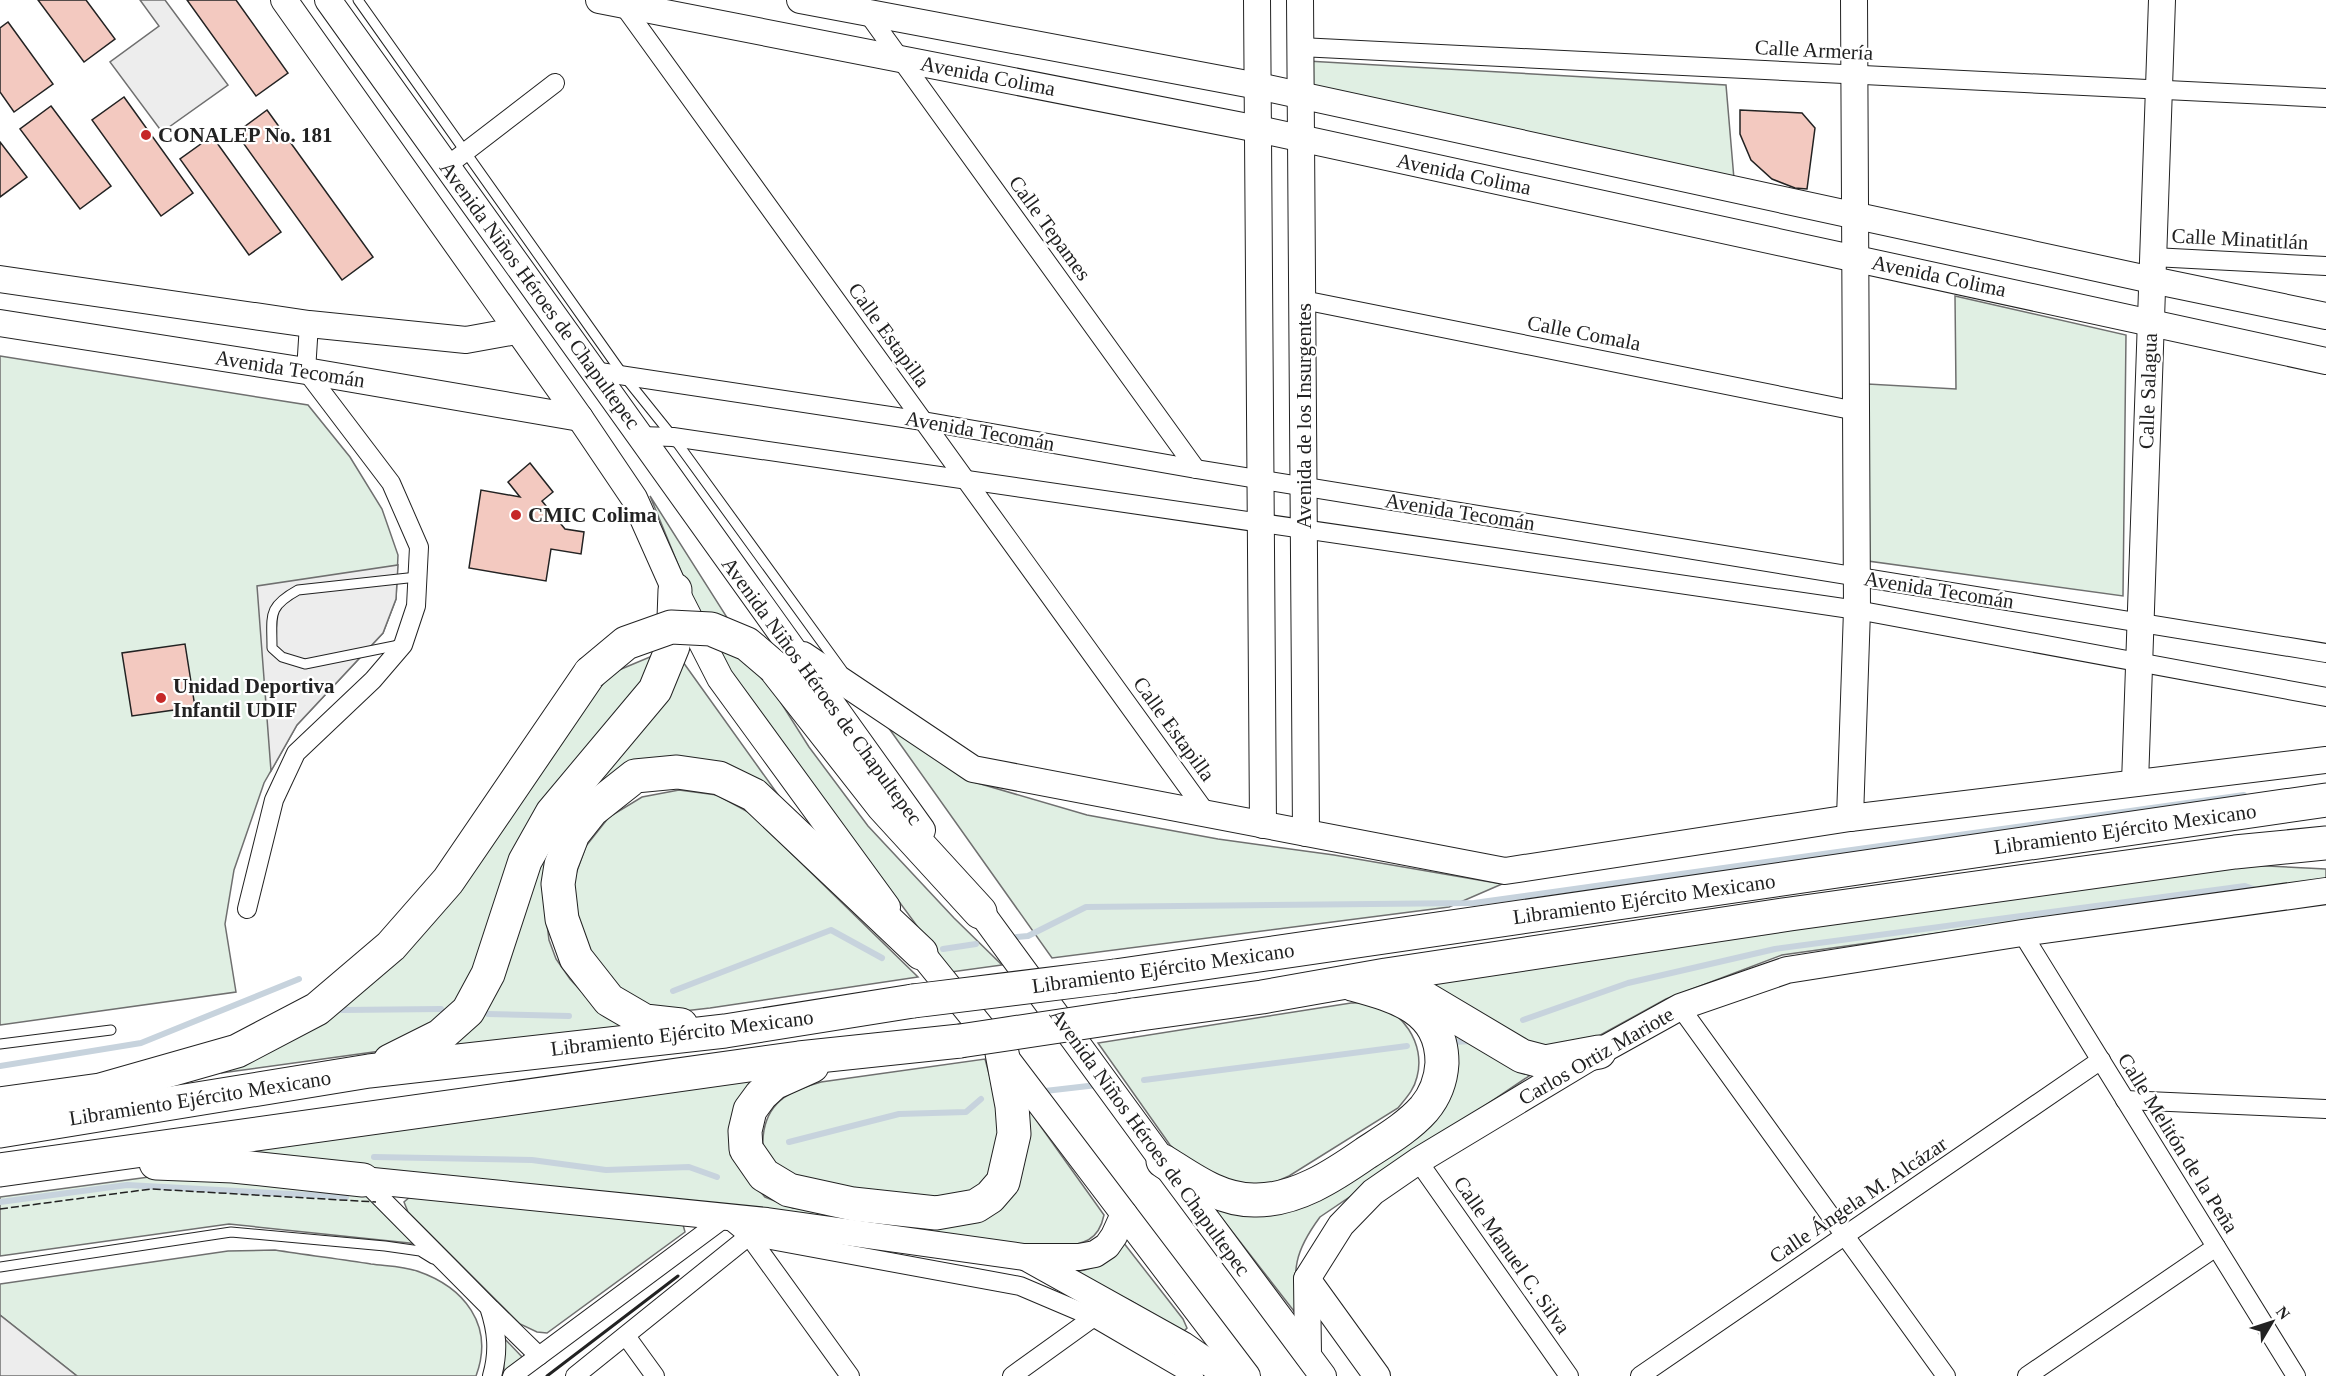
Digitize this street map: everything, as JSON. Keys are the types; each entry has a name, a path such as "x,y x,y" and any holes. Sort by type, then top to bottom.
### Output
{"highway":[{"path":"369,1071 440,1036 468,1011 488,974 525,861 552,813 655,690 673,646 675,590"},
{"path":"0,1104 100,1090 237,1051 317,1009 391,946 448,881 590,673 626,643 671,627 711,629 782,656 883,806 980,912"},
{"path":"725,1031 645,1021 609,1000 576,958 562,919 558,884 561,865 573,834 591,810 635,776 677,772 719,778 754,795 921,953"},
{"name":"Libramiento Ejército Mexicano","path":"0,1131 369,1071 725,1031 913,1001 1115,976 2323,800"},
{"name":"Libramiento Ejército Mexicano","path":"0,1170 843,1053 960,1041 1262,997 1386,975 1791,914 2235,852 2326,843"},
{"path":"2235,852 2326,858"},
{"path":"1386,975 1522,1056 1545,1062 1599,1052"},
{"path":"1163,1161 1213,1192 1232,1198 1276,1199 1301,1191 1346,1167 1404,1127 1425,1108 1436,1091 1442,1072 1442,1052 1438,1034 1428,1019 1404,1001 1344,982"},
{"path":"843,1053 774,1083 761,1095 750,1110 745,1131 746,1149 764,1174 789,1190 853,1204 936,1213 976,1206 990,1197 1003,1182 1014,1134 1012,1106 1002,1053"},
{"path":"0,1125 34,1125"},
{"path":"68,1160 233,1166 363,1180"}],"street":[{"name":"Avenida Niños Héroes de Chapultepec","path":"284,0 634,498 675,590 720,678 921,953 1002,1053 1247,1376"},
{"name":"Avenida Colima","path":"800,0 1258,86 1854,214 2152,269 2326,315"},
{"name":"Avenida de los Insurgentes","path":"1257,0 1263,825"},
{"name":"Avenida de los Insurgentes","path":"1300,0 1306,833"},
{"path":"1850,818 1857,610 1854,0"},
{"name":"Calle Salagua","path":"2134,783 2162,0"},
{"name":"Avenida Colima","path":"614,2 1258,129 2326,361"},
{"name":"Calle Estapilla","path":"614,2 924,421 1207,814"},
{"name":"Avenida Niños Héroes de Chapultepec","path":"341,3 457,158 593,370 640,436 782,656"},
{"name":"Calle Tepames","path":"868,14 1196,469"},
{"name":"Calle Armería","path":"1300,47 2326,98"},
{"path":"457,158 555,82"},
{"name":"Calle Minatitlán","path":"2152,269 2326,266"},
{"path":"0,279 309,324 466,340 516,331"},
{"name":"Calle Comala","path":"1303,300 1856,411"},
{"name":"Avenida Tecomán","path":"0,323 306,371 579,418"},
{"path":"247,909 274,800 296,753 373,680 403,645 416,606 419,547 391,483 306,371 309,324"},
{"name":"Avenida Tecomán","path":"593,370 924,421 1196,469 2326,653"},
{"name":"Avenida Tecomán","path":"640,436 673,437 1857,610 2326,697"},
{"name":"Libramiento Ejército Mexicano","path":"782,656 858,692 973,769 1505,871 1850,818 2326,760"},
{"path":"1263,681 1306,689"},
{"path":"2022,933 2326,891"},
{"name":"Avenida Niños Héroes de Chapultepec","path":"980,912 1323,1376"},
{"name":"Carlos Ortiz Mariote","path":"1306,1279 1341,1225 1373,1192 1419,1161 1599,1052 1680,1007 1787,970 2022,933"},
{"name":"Calle Melitón de la Peña","path":"2022,933 2296,1376"},
{"path":"1680,1007 1946,1376"},
{"name":"Calle Ángela M. Alcázar","path":"1640,1376 2101,1060"},
{"path":"2125,1100 2326,1108"},
{"name":"Calle Manuel C. Silva","path":"1419,1161 1569,1376"},
{"path":"363,1180 767,1221 1024,1257 1079,1257 1095,1254 1107,1246 1124,1214"},
{"path":"363,1180 539,1356"},
{"path":"726,1217 749,1236 850,1376"},
{"path":"512,1376 726,1217"},
{"path":"575,1376 749,1236 1020,1286 1102,1310 1183,1345 1228,1376"},
{"path":"2027,1376 2216,1247"},
{"path":"1024,1257 1194,1376"},
{"path":"1306,1279 1308,1355"},
{"path":"1306,1279 1377,1376"},
{"path":"489,1307 496,1331 497,1358 492,1376"},
{"path":"1012,1376 1102,1310"},
{"path":"626,1336 655,1376"}],"lane":[{"path":"457,158 673,437 858,692"},
{"path":"403,645 305,664 282,657 272,648 272,614 281,599 298,590 417,577"},
{"path":"0,1044 111,1029"},
{"path":"0,1267 231,1232 420,1251 454,1270"}],"green space":[{"path":"1307,61 1726,85 1734,179 1307,90"},
{"path":"1955,296 2126,335 2123,596 1868,561 1868,384 1956,389"},
{"name":"Unidad Deportiva Infantil UDIF","path":"0,356 308,405 350,457 382,509 398,555 396,599 383,633 297,725 264,783 234,870 225,924 236,992 0,1025"},
{"path":"650,496 809,747 868,826 954,918 1002,965 951,972 734,678 693,601"},
{"path":"657,654 482,967 448,1017 388,1050 221,1073 272,1051 304,1032 591,692 619,670"},
{"path":"678,655 799,824 774,801 620,778 546,916 549,940 556,959 570,979 601,1013 636,1030 444,1051 544,844"},
{"path":"888,727 974,782 1087,815 1218,839 1334,855 1502,884 1449,907 1052,958"},
{"path":"679,790 717,795 750,813 918,977 675,1012 641,1003 611,985 573,920 573,882 586,846 609,817 642,797"},
{"path":"2226,864 2326,869 2326,879 1782,955 1666,999 1584,1044 1538,1050 1415,983"},
{"path":"1351,1003 1381,1006 1392,1012 1409,1030 1418,1052 1419,1065 1414,1086 1398,1108 1289,1176 1266,1186 1221,1181 1188,1162 1170,1145 1098,1043"},
{"path":"1429,1012 1520,1066 1529,1076 1320,1217 1304,1242 1297,1263 1295,1286 1297,1315 1210,1203 1225,1209 1426,1127"},
{"path":"985,1059 999,1110 999,1162 980,1188 949,1198 799,1186 765,1153 763,1145 767,1119 777,1103 801,1089 821,1082"},
{"path":"765,1078 751,1181 765,1197 793,1208 949,1226 1019,1183 1025,1159 1026,1139 1019,1096 1104,1215 1101,1225 1097,1232 1086,1241 1054,1248 222,1153"},
{"path":"164,1175 367,1192 419,1244 229,1224 0,1256 0,1197"},
{"path":"411,1196 682,1221 685,1232 547,1333 537,1332 520,1324 408,1212 404,1202"},
{"path":"1123,1242 1183,1319 1187,1328 1183,1332 1131,1301 1071,1272 1088,1269 1101,1263"},
{"path":"275,1250 406,1268 434,1278 449,1287 471,1310 478,1325 481,1358 476,1376 77,1376 0,1315 0,1284 228,1251"},
{"path":"503,1337 523,1358 504,1373"}],"shaded area":[{"path":"140,0 165,0 228,85 162,132 110,62 159,26"},
{"path":"398,565 396,599 383,633 297,725 271,771 257,586"},
{"path":"0,1315 77,1376 0,1376"}],"building":[{"path":"38,0 86,0 115,39 84,62"},
{"path":"187,0 236,0 288,73 256,96"},
{"path":"8,22 53,84 14,112 0,92 0,28"},
{"path":"124,97 193,193 161,216 92,120"},
{"path":"51,106 111,186 80,209 20,129"},
{"path":"267,110 373,257 342,280 236,133"},
{"path":"1740,110 1802,113 1815,128 1807,189 1795,188 1772,179 1751,160 1740,134"},
{"path":"212,136 281,232 249,255 180,159"},
{"path":"0,142 27,177 0,197"},
{"name":"CMIC Colima","path":"530,463 553,492 542,501 565,529 584,532 581,554 551,549 546,581 469,568 481,490 520,497 508,482"},
{"path":"185,644 195,707 132,716 122,653"}],"waterway":[{"path":"1017,937 1028,936 1086,907 1474,903 2244,795"},
{"path":"1523,1020 1628,983 1775,949 2245,886 2256,890"},
{"path":"673,991 831,930 882,958"},
{"path":"943,949 976,944"},
{"path":"0,1066 141,1043 299,979"},
{"path":"342,1010 441,1009"},
{"path":"488,1014 569,1016"},
{"path":"1454,1042 1471,1041"},
{"path":"1144,1080 1407,1046"},
{"path":"1045,1091 1097,1085"},
{"path":"789,1142 899,1114 966,1112 981,1099"},
{"path":"374,1157 532,1160 606,1170 689,1167 717,1177"},
{"path":"0,1202 127,1185 346,1197"}],"fence":[{"path":"0,1209 151,1189 376,1202"}],"wall":[{"path":"547,1376 678,1276"}],"place":[{"name":"CONALEP No. 181","path":"146,135"},
{"name":"CMIC Colima","path":"516,515"},
{"name":"Unidad Deportiva Infantil UDIF","path":"161,698"}]}
